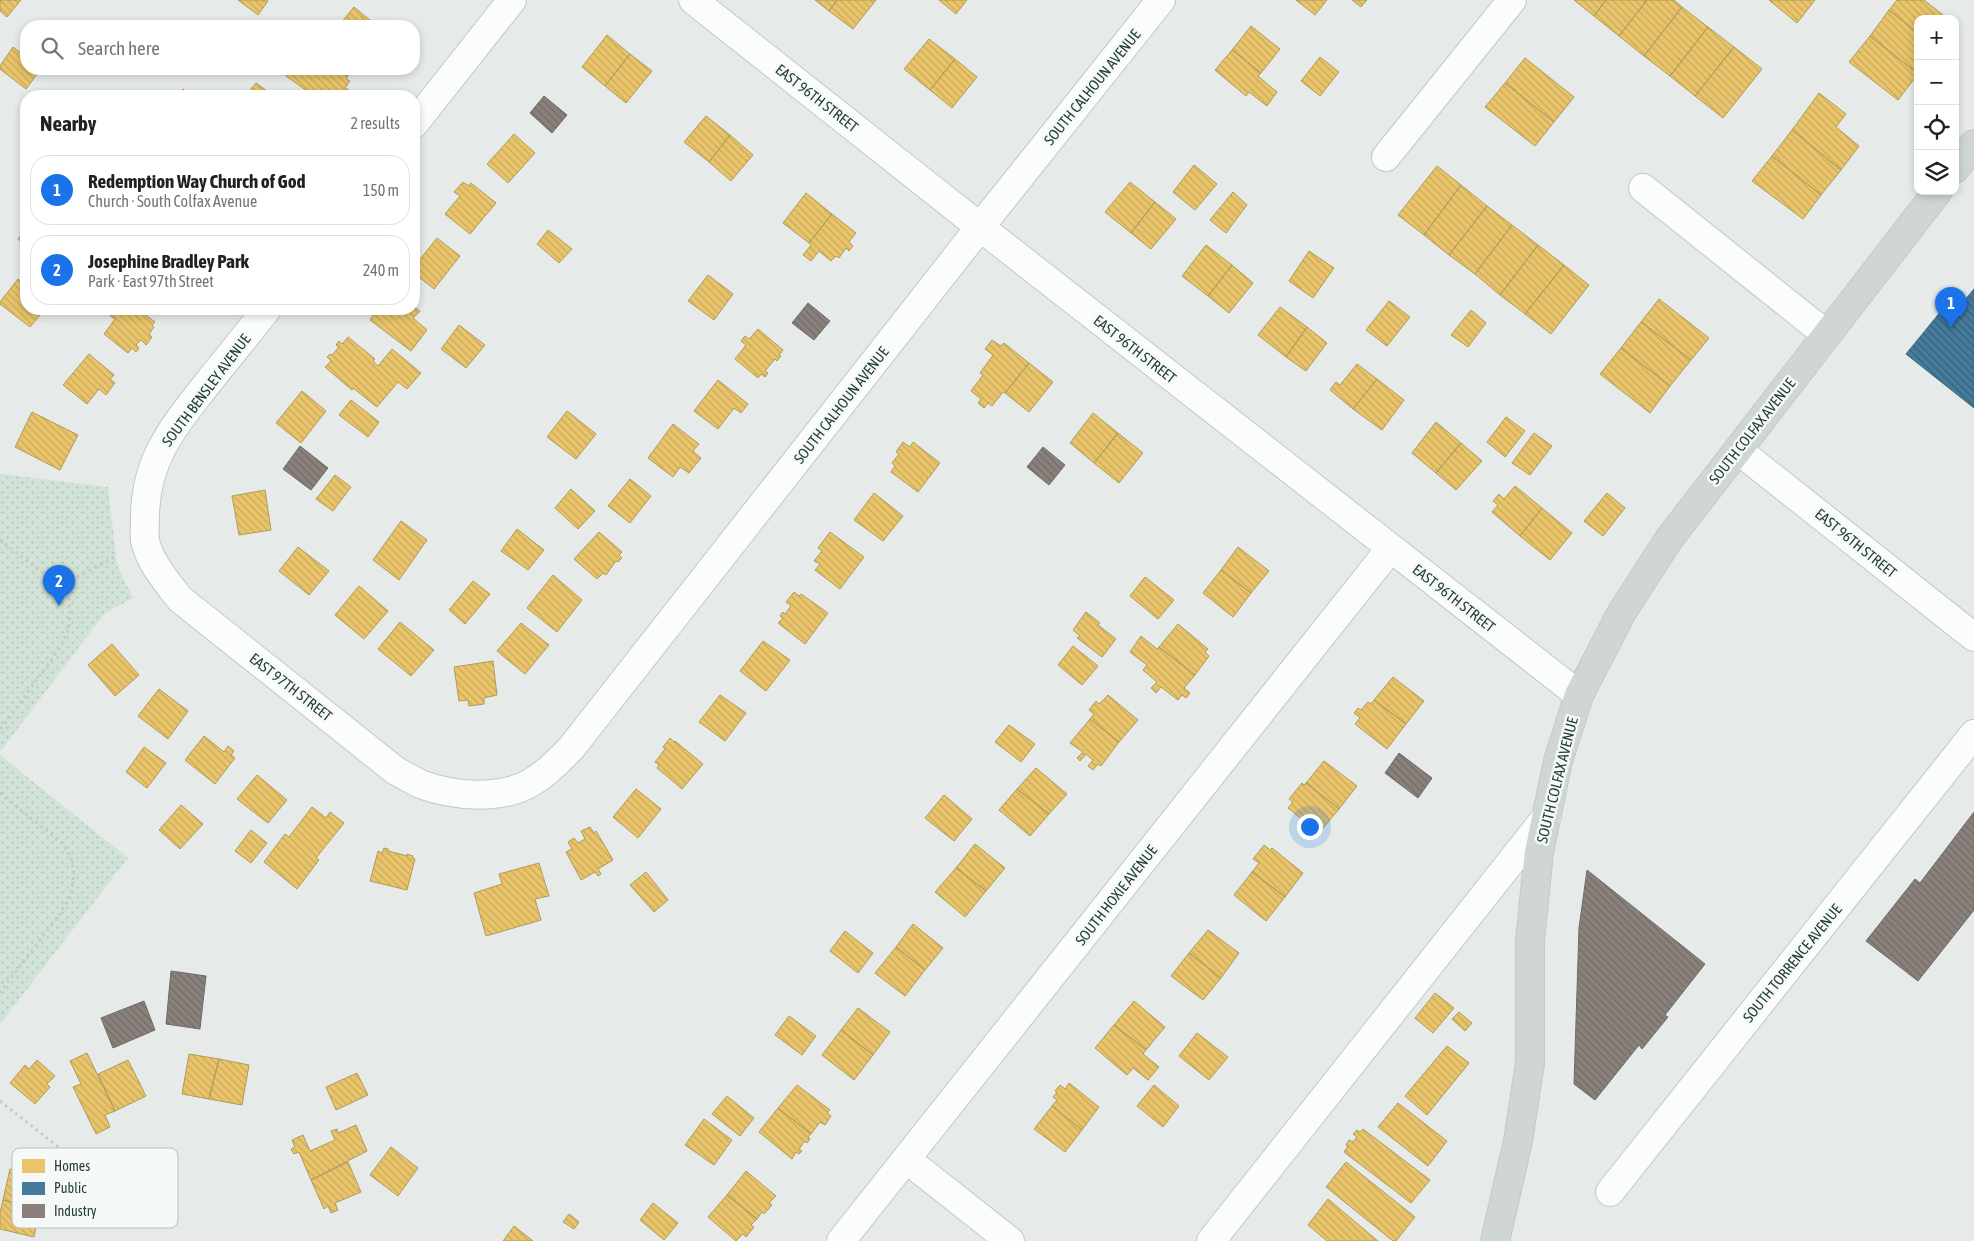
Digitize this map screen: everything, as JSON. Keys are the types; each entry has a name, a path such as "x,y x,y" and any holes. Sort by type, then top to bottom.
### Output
{"main road":[{"path":"1959,163 1974,144"},
{"name":"SOUTH COLFAX AVENUE","path":"1495,1241 1518,1141 1530,1062 1530,941 1539,852 1558,761 1579,695 1622,612 1669,539 1935,195"}],"street":[{"path":"420,116 512,0"},
{"name":"EAST 96TH STREET","path":"693,0 1390,549 1579,695"},
{"name":"SOUTH CALHOUN AVENUE","path":"505,793 531,783 553,767 572,747 980,227 1161,0"},
{"path":"1386,157 1512,0"},
{"path":"1643,188 1827,334"},
{"name":"SOUTH BENSLEY AVENUE","path":"145,503 148,481 156,457 171,432 262,315"},
{"name":"EAST 96TH STREET","path":"1738,450 1974,637"},
{"name":"EAST 97TH STREET","path":"145,503 145,540 150,555 163,578 180,599 396,771 419,783 443,790 475,794 505,793"},
{"name":"SOUTH HOXIE AVENUE","path":"842,1241 1390,549"},
{"name":"SOUTH TORRENCE AVENUE","path":"1610,1192 1974,734"},
{"path":"1210,1241 1547,816"},
{"path":"906,1159 1010,1241"}],"path":[{"path":"0,540 60,586 69,597 69,628 62,645 0,730"},
{"path":"60,586 119,555"},
{"path":"0,793 63,844 71,858 74,874 71,896 57,918 0,992"},
{"path":"0,1101 60,1148"}],"green space":[{"path":"0,474 108,487 117,565 133,598 104,614 0,752"},
{"path":"0,755 128,858 0,1024"}],"building: Homes":[{"path":"0,0 21,0 7,17 0,11"},
{"path":"238,0 266,0 268,1 258,15"},
{"path":"815,0 837,0 829,11"},
{"path":"837,0 876,0 853,29 829,11"},
{"path":"939,0 967,0 956,14"},
{"path":"1296,0 1327,0 1315,15"},
{"path":"1352,0 1367,0 1361,7"},
{"path":"1574,0 1606,0 1594,16"},
{"path":"1606,0 1647,0 1619,36 1594,16"},
{"path":"1647,0 1674,0 1682,7 1644,56 1619,36"},
{"path":"1769,0 1815,0 1797,23"},
{"path":"1897,0 1924,0 1943,15 1914,15 1914,30 1889,10"},
{"path":"354,7 370,20 343,20"},
{"path":"1682,7 1708,27 1670,76 1644,56"},
{"path":"1889,10 1914,30 1914,71 1870,36"},
{"path":"1251,26 1280,49 1261,73 1232,50"},
{"path":"1708,27 1734,47 1695,96 1670,76"},
{"path":"607,35 630,54 605,86 582,67"},
{"path":"1870,36 1914,71 1914,79 1898,100 1849,62"},
{"path":"929,39 955,59 930,90 904,69"},
{"path":"13,47 20,52 20,75 36,75 26,89 0,69 0,66"},
{"path":"1734,47 1762,69 1723,118 1695,96"},
{"path":"1232,50 1261,73 1258,76 1277,92 1267,106 1249,92 1246,96 1215,70"},
{"path":"630,54 652,71 626,103 605,86"},
{"path":"1320,57 1339,72 1320,96 1301,81"},
{"path":"1525,58 1574,97 1554,122 1505,83"},
{"path":"955,59 977,77 952,108 930,90"},
{"path":"347,75 346,79 350,81 345,88 349,90 306,90 286,76"},
{"path":"256,83 266,90 250,90"},
{"path":"1505,83 1554,122 1535,146 1485,107"},
{"path":"1819,93 1846,114 1836,127 1859,146 1841,170 1792,130"},
{"path":"706,116 730,135 709,162 684,142"},
{"path":"1792,130 1841,170 1821,195 1772,156"},
{"path":"514,134 535,153 508,183 487,164"},
{"path":"730,135 753,155 731,181 709,162"},
{"path":"1772,156 1821,195 1803,219 1752,181"},
{"path":"1194,165 1217,184 1195,210 1173,192"},
{"path":"1437,166 1461,185 1424,235 1398,215"},
{"path":"463,182 469,186 471,183 496,203 470,234 445,214 460,196 454,192"},
{"path":"1130,182 1155,202 1131,233 1105,212"},
{"path":"1461,185 1487,206 1449,255 1424,235"},
{"path":"1233,192 1247,205 1226,233 1210,220"},
{"path":"806,193 832,214 809,243 783,223"},
{"path":"1155,202 1176,219 1151,249 1131,233"},
{"path":"1487,206 1512,225 1475,274 1449,255"},
{"path":"832,214 856,233 849,242 853,246 849,251 846,248 839,258 836,256 831,261 819,251 811,261 803,255 811,245 809,243"},
{"path":"1512,225 1538,245 1500,295 1475,274"},
{"path":"548,230 572,249 559,263 537,244"},
{"path":"437,238 460,256 434,289 420,278 420,259"},
{"path":"1206,245 1232,265 1208,296 1182,276"},
{"path":"1538,245 1564,265 1525,314 1500,295"},
{"path":"1309,251 1334,268 1313,298 1289,281"},
{"path":"1232,265 1253,283 1229,313 1208,296"},
{"path":"1564,265 1589,285 1551,334 1525,314"},
{"path":"708,275 733,294 714,320 688,301"},
{"path":"18,279 20,281 20,315 40,315 30,327 0,304"},
{"path":"1659,299 1709,338 1691,360 1641,322"},
{"path":"1389,301 1410,317 1387,346 1366,330"},
{"path":"1280,307 1307,327 1286,357 1258,335"},
{"path":"1471,310 1486,323 1468,347 1451,335"},
{"path":"146,315 155,322 149,334 152,337 146,345 141,340 136,345 139,348 136,352 132,348 128,353 104,334 115,319 110,316"},
{"path":"373,315 416,315 413,318 427,330 411,351 370,320"},
{"path":"1641,322 1691,360 1670,386 1621,348"},
{"path":"459,325 485,345 466,368 441,349"},
{"path":"1307,327 1327,343 1306,371 1286,357"},
{"path":"758,329 783,350 777,361 775,359 765,371 768,373 765,377 761,374 758,378 735,359 746,345 741,341 745,336 749,339"},
{"path":"348,337 375,359 373,361 378,366 392,349 421,373 407,389 398,382 377,407 353,388 352,390 325,367 331,361 327,357 330,354 332,355 339,347 336,345 339,341 342,344"},
{"path":"992,340 1001,346 1004,343 1029,363 992,406 988,403 984,408 978,403 981,399 971,391 983,375 980,373 993,355 985,349"},
{"path":"1621,348 1670,386 1650,413 1600,374"},
{"path":"89,354 114,375 110,379 115,383 106,395 99,389 87,404 63,385"},
{"path":"1029,363 1053,382 1029,412 1005,393"},
{"path":"1357,364 1377,379 1353,409 1330,390 1336,382 1340,385"},
{"path":"1377,379 1404,400 1382,430 1353,409"},
{"path":"718,380 748,404 741,413 734,408 718,429 694,411"},
{"path":"302,391 326,411 301,443 276,423"},
{"path":"351,400 379,422 368,437 339,415"},
{"path":"567,411 596,434 576,459 547,437"},
{"path":"32,412 78,435 60,470 15,447"},
{"path":"1093,413 1118,433 1094,463 1070,443"},
{"path":"1506,417 1525,431 1505,457 1487,442"},
{"path":"1436,422 1461,443 1436,473 1412,453"},
{"path":"673,424 699,444 693,451 701,458 689,473 680,467 673,477 648,458"},
{"path":"1118,433 1143,453 1119,483 1094,463"},
{"path":"1534,433 1552,446 1530,475 1512,463"},
{"path":"903,442 910,447 913,442 940,463 918,492 891,472 895,466 892,463 899,454 896,452"},
{"path":"1461,443 1482,461 1456,490 1436,473"},
{"path":"335,475 351,487 333,511 316,499"},
{"path":"630,479 651,496 630,523 608,506"},
{"path":"1515,486 1542,508 1520,536 1492,512 1498,505 1493,501 1499,494 1504,499"},
{"path":"571,489 595,511 578,529 555,508"},
{"path":"265,490 271,530 239,535 232,496"},
{"path":"874,493 903,516 883,541 854,520"},
{"path":"1607,493 1625,508 1603,536 1584,521"},
{"path":"1542,508 1572,533 1550,560 1520,536"},
{"path":"401,521 427,540 399,580 373,560"},
{"path":"517,529 544,550 528,570 501,551"},
{"path":"599,532 622,552 619,555 622,558 618,562 616,561 606,575 603,573 597,579 574,559"},
{"path":"830,532 864,557 840,589 815,570 820,564 814,561 822,551 818,548"},
{"path":"298,547 329,571 309,595 279,571"},
{"path":"1238,547 1269,571 1251,593 1221,570"},
{"path":"1221,570 1251,593 1233,617 1203,593"},
{"path":"553,575 582,600 557,632 527,608"},
{"path":"1145,577 1174,600 1158,619 1130,596"},
{"path":"473,581 490,594 465,624 449,610"},
{"path":"359,586 388,611 364,639 335,615"},
{"path":"794,592 799,596 801,594 828,613 805,644 778,623 783,618 780,616 783,612 785,614 791,606 786,602"},
{"path":"1086,612 1100,623 1098,625 1116,639 1102,657 1077,638 1080,636 1073,630"},
{"path":"400,622 434,650 411,676 378,649"},
{"path":"521,623 549,645 525,674 497,651"},
{"path":"1178,624 1208,649 1205,652 1209,656 1195,675 1159,647"},
{"path":"1141,636 1157,649 1159,647 1195,675 1184,688 1190,693 1186,698 1182,695 1178,700 1161,687 1156,693 1151,688 1157,682 1143,670 1147,665 1130,652"},
{"path":"763,641 790,660 766,691 740,671"},
{"path":"112,644 139,675 115,696 88,665"},
{"path":"1073,646 1098,666 1082,685 1058,665"},
{"path":"493,661 497,695 484,698 484,704 469,706 468,700 459,701 454,667"},
{"path":"1393,677 1424,701 1406,724 1374,700"},
{"path":"159,689 188,711 168,739 138,716"},
{"path":"720,695 746,713 725,741 699,722"},
{"path":"1108,695 1138,720 1119,742 1090,719 1094,714 1089,710 1096,701 1099,704"},
{"path":"1374,700 1406,724 1387,749 1355,724 1360,718 1354,713 1358,708 1361,710 1368,702 1371,704"},
{"path":"1090,719 1119,742 1101,766 1098,764 1093,770 1088,766 1093,760 1086,754 1080,761 1077,758 1083,752 1070,743"},
{"path":"1009,725 1035,744 1021,762 995,742"},
{"path":"204,736 224,752 228,746 234,751 231,755 235,758 215,784 185,760"},
{"path":"670,738 703,764 682,789 657,768 659,765 655,762 665,749 663,747"},
{"path":"144,747 166,763 147,788 126,772"},
{"path":"1324,761 1357,786 1339,809 1306,783"},
{"path":"1036,768 1067,794 1049,814 1017,789"},
{"path":"257,775 287,800 268,823 237,799"},
{"path":"1302,783 1304,785 1306,783 1339,809 1319,833 1288,808 1293,802 1289,799"},
{"path":"636,789 661,809 638,838 613,817"},
{"path":"1017,789 1049,814 1030,836 999,810"},
{"path":"944,795 972,819 954,841 925,818"},
{"path":"181,805 203,824 180,849 159,830"},
{"path":"312,807 326,818 330,812 344,823 316,858 319,860 297,889 264,862 285,834 289,837"},
{"path":"590,827 594,833 596,831 613,860 598,869 601,874 598,876 595,872 581,880 566,852 572,849 568,842 574,838 578,843 585,839 581,831"},
{"path":"251,830 267,843 251,863 235,851"},
{"path":"975,844 1005,868 986,891 956,868"},
{"path":"1264,845 1270,850 1272,848 1303,873 1285,897 1252,872 1259,863 1253,859"},
{"path":"384,848 388,849 388,851 413,856 412,858 415,859 407,890 370,881 378,851 382,853"},
{"path":"539,863 549,896 535,899 541,920 486,936 474,893 502,884 499,874"},
{"path":"956,868 986,891 965,917 935,892"},
{"path":"646,872 668,900 654,912 630,885"},
{"path":"1252,872 1285,897 1266,921 1234,895"},
{"path":"913,924 943,948 925,970 896,947"},
{"path":"1208,930 1239,953 1221,978 1189,953"},
{"path":"845,931 873,953 858,973 830,951"},
{"path":"896,947 925,970 905,996 875,973"},
{"path":"1189,953 1221,978 1203,1000 1171,976"},
{"path":"1435,993 1454,1008 1433,1033 1415,1018"},
{"path":"1134,1001 1165,1027 1146,1050 1114,1025"},
{"path":"858,1008 890,1032 873,1055 841,1030"},
{"path":"1459,1012 1472,1023 1465,1031 1452,1019"},
{"path":"789,1016 816,1036 802,1055 775,1035"},
{"path":"1114,1025 1146,1050 1143,1054 1159,1067 1148,1080 1133,1068 1127,1075 1095,1048"},
{"path":"841,1030 873,1055 854,1080 822,1055"},
{"path":"1197,1033 1228,1057 1209,1080 1179,1056"},
{"path":"1447,1046 1469,1063 1427,1115 1405,1096"},
{"path":"87,1053 115,1111 105,1115 110,1127 96,1134 73,1087 81,1084 70,1061"},
{"path":"189,1054 219,1059 209,1099 182,1094"},
{"path":"219,1059 249,1065 242,1105 209,1099"},
{"path":"37,1060 55,1076 47,1084 50,1087 35,1104 10,1083 25,1065 29,1069"},
{"path":"128,1060 146,1096 115,1111 98,1074"},
{"path":"357,1073 368,1095 336,1110 326,1087"},
{"path":"1069,1083 1099,1107 1082,1130 1052,1106 1057,1100 1053,1097 1057,1092 1055,1091 1060,1085 1065,1089"},
{"path":"797,1085 830,1110 827,1113 831,1116 825,1125 820,1122 811,1134 778,1108"},
{"path":"1154,1085 1179,1106 1163,1127 1137,1106"},
{"path":"727,1096 754,1118 740,1136 712,1114"},
{"path":"1398,1103 1447,1141 1428,1166 1378,1127"},
{"path":"1052,1106 1082,1130 1065,1152 1034,1129"},
{"path":"778,1108 811,1134 808,1137 810,1139 807,1143 805,1141 799,1149 802,1151 799,1154 796,1152 792,1159 759,1132"},
{"path":"704,1119 732,1140 714,1165 685,1145"},
{"path":"356,1125 367,1151 311,1180 299,1152 294,1154 291,1149 295,1147 292,1140 303,1135 310,1151 335,1140 331,1131 337,1129 338,1133"},
{"path":"1363,1129 1430,1180 1411,1203 1344,1152 1349,1140 1353,1142 1357,1137 1353,1134 1357,1130 1360,1132"},
{"path":"391,1147 418,1168 398,1196 370,1175"},
{"path":"348,1162 361,1192 335,1203 338,1210 331,1213 328,1206 324,1209 311,1180"},
{"path":"1346,1162 1415,1217 1396,1241 1393,1241 1326,1187"},
{"path":"10,1169 12,1169 12,1202 3,1200"},
{"path":"746,1171 776,1196 769,1203 772,1205 764,1214 762,1212 757,1219 727,1195"},
{"path":"727,1195 757,1219 751,1225 754,1227 746,1237 743,1234 736,1241 708,1217"},
{"path":"1328,1199 1378,1241 1327,1241 1308,1225"},
{"path":"3,1200 12,1202 12,1228 36,1228 34,1237 0,1229 0,1213"},
{"path":"653,1203 678,1223 664,1240 640,1220"},
{"path":"569,1214 579,1222 574,1229 563,1222"},
{"path":"514,1226 533,1241 503,1241"}],"building: Public":[{"path":"1974,289 1974,408 1906,354 1955,294 1964,301"}],"building: Industry":[{"path":"544,96 567,115 552,133 530,113"},
{"path":"808,303 830,321 814,340 792,323"},
{"path":"300,446 328,468 311,490 283,469"},
{"path":"1043,447 1065,465 1049,485 1027,467"},
{"path":"1399,753 1432,778 1418,798 1385,773"},
{"path":"1974,812 1974,910 1918,981 1866,941 1915,879 1920,883"},
{"path":"1587,870 1705,964 1665,1015 1668,1017 1642,1049 1639,1045 1595,1100 1574,1084 1579,928"},
{"path":"171,971 206,976 200,1029 166,1024"},
{"path":"144,1001 155,1030 113,1048 101,1018"}],"place":[{"name":"Redemption Way Church of God","path":"1951,328"},
{"name":"Josephine Bradley Park","path":"59,606"}]}
